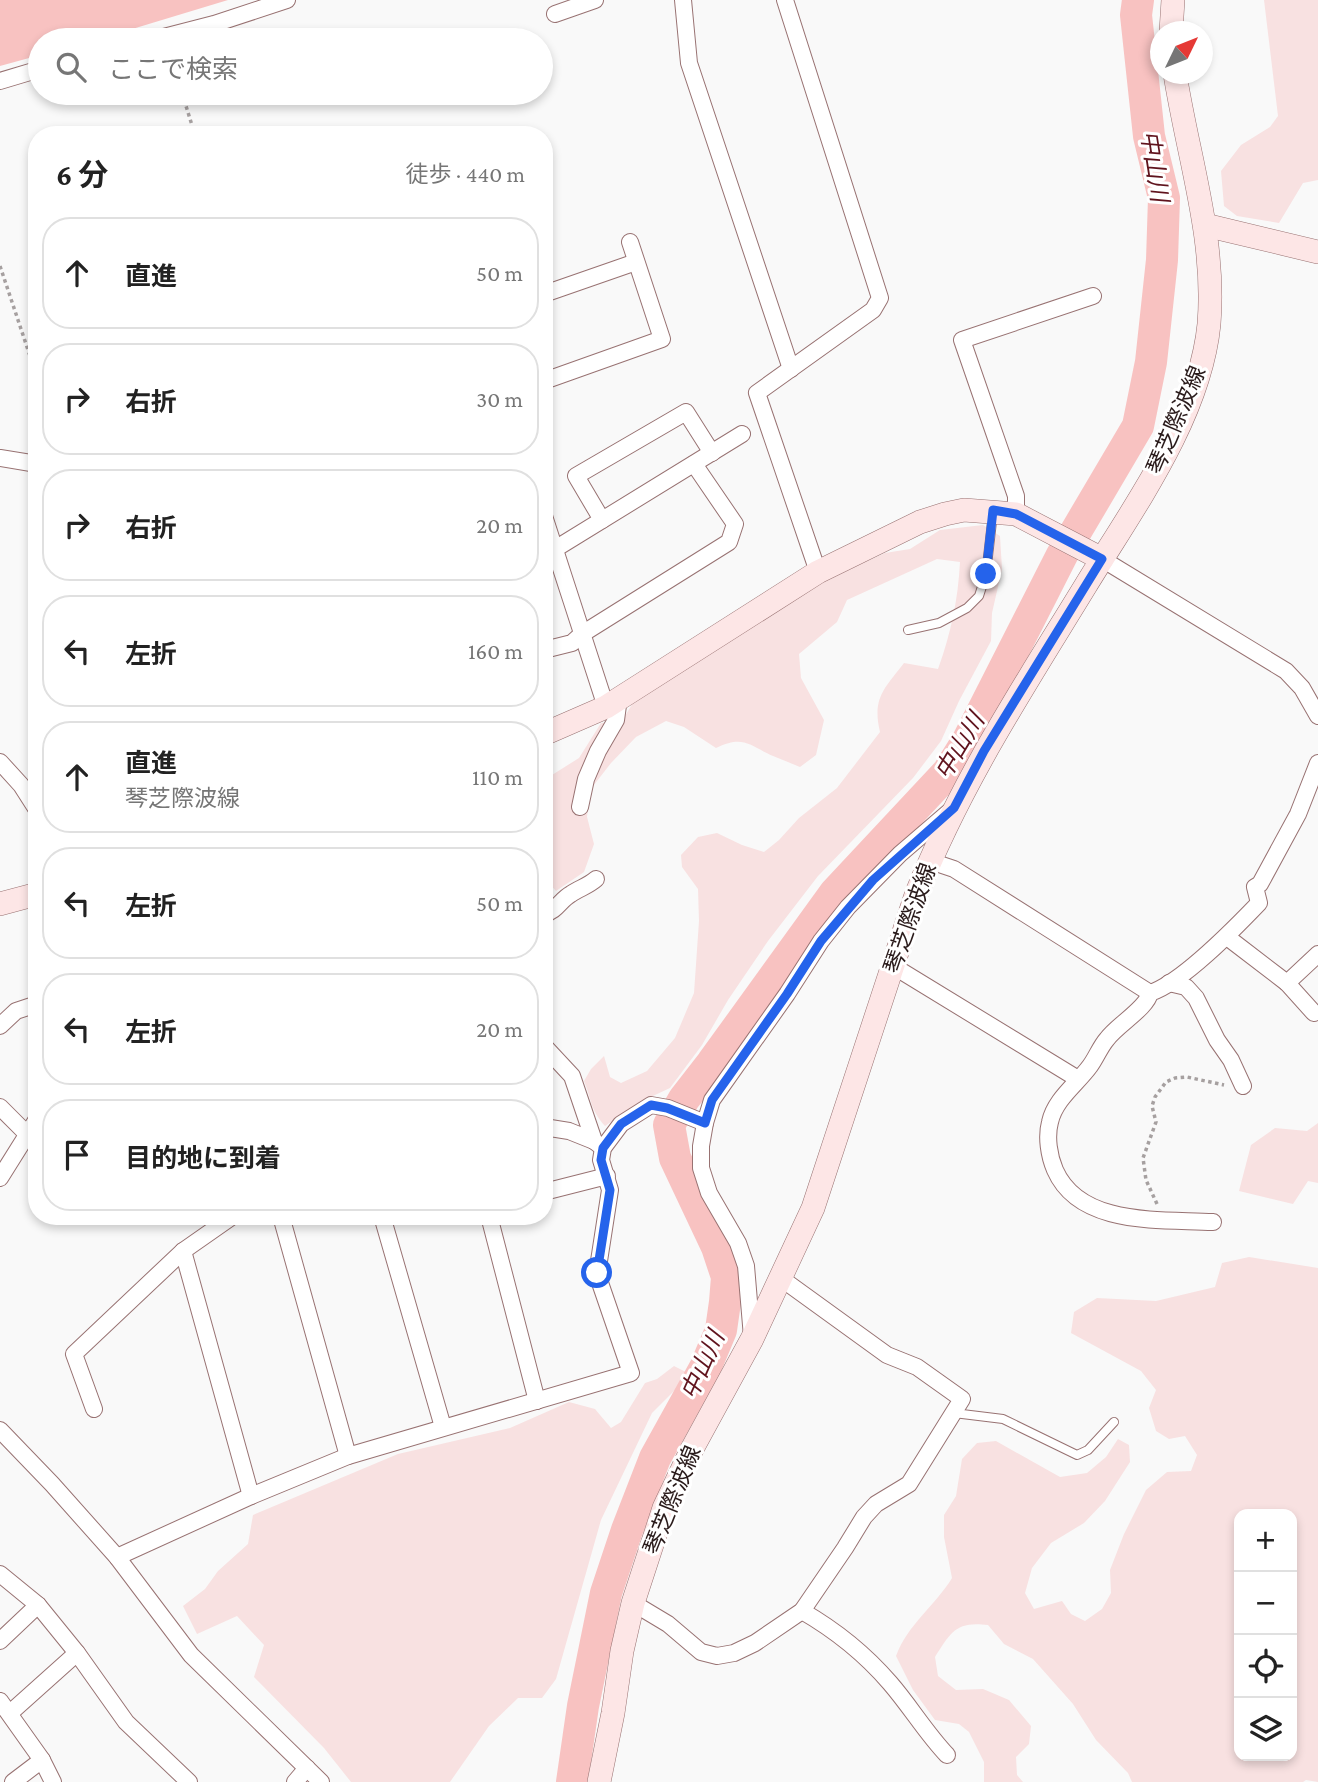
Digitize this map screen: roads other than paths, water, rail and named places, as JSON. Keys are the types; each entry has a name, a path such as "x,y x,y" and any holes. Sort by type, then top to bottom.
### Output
{"main road":[{"path":"1172,21 1173,0"},
{"name":"琴芝際波線","path":"599,1782 633,1603 664,1508 692,1449 782,1279 813,1208 930,861 984,751 1161,462 1191,396 1202,363 1208,326 1210,283 1206,225 1177,84"},
{"path":"1206,225 1318,252"},
{"path":"553,730 612,703 818,572 920,522 964,510 993,510 1016,514 1102,559"},
{"path":"0,904 28,896"}],"street":[{"path":"199,28 287,0"},
{"path":"555,14 596,0"},
{"path":"683,0 689,63 791,369"},
{"path":"785,0 880,298 873,310 757,393 818,572"},
{"path":"0,81 28,73"},
{"path":"553,378 662,339 630,242"},
{"path":"553,290 636,262"},
{"path":"1016,514 1016,496 962,340 1093,296"},
{"path":"602,520 576,476 686,412 712,453"},
{"path":"553,548 742,434"},
{"path":"0,458 28,463"},
{"path":"553,648 572,643 582,634 729,542 735,524 694,464"},
{"path":"553,558 617,720 598,751 586,779 580,807"},
{"path":"1102,559 1286,671 1302,688 1318,716"},
{"path":"0,762 28,796"},
{"path":"1150,993 1169,983 1227,937 1259,903 1255,887 1298,814 1318,763"},
{"path":"752,1339 746,1266 738,1243 709,1193 701,1168 701,1146 712,1100 821,941 873,880 954,808"},
{"path":"930,861 954,869 1150,993"},
{"path":"553,909 572,893 586,888 596,879"},
{"path":"1227,937 1287,983 1314,1013"},
{"path":"1287,983 1318,954"},
{"path":"893,966 1078,1079"},
{"path":"1169,983 1186,987 1196,998 1243,1086"},
{"path":"1150,993 1149,1000 1122,1021 1107,1038 1090,1067 1058,1104 1050,1122 1051,1161 1059,1180 1072,1195 1089,1206 1124,1216 1213,1222"},
{"path":"0,1026 16,1011 28,1007"},
{"path":"117,1557 251,1496 348,1456 631,1373 597,1273 610,1190 607,1176 572,1076 553,1056"},
{"path":"598,1145 621,1124 651,1105 667,1108 705,1123"},
{"path":"0,1107 26,1133"},
{"path":"553,1129 569,1132 598,1145"},
{"path":"0,1178 28,1130"},
{"path":"553,1190 607,1176"},
{"path":"94,1409 74,1354 183,1251 220,1225"},
{"path":"284,1225 348,1456"},
{"path":"385,1225 443,1427"},
{"path":"491,1225 537,1401"},
{"path":"183,1251 251,1496"},
{"path":"633,1603 668,1624 701,1652 718,1656 734,1653 755,1643 802,1611 864,1517 876,1504 909,1485 951,1412 962,1399 917,1367 887,1355 782,1279"},
{"path":"0,1430 117,1557 191,1655 321,1782"},
{"path":"0,1574 38,1605 77,1653 126,1722 189,1782"},
{"path":"0,1641 38,1605"},
{"path":"802,1611 828,1626 890,1683 930,1737 947,1755"},
{"path":"53,1782 42,1760 5,1707 77,1653"},
{"path":"13,1782 42,1760"},
{"path":"295,1782 307,1768"}],"lane":[{"path":"908,630 939,624 967,608 979,596 986,574 993,510"},
{"path":"951,1412 1003,1419 1077,1455 1088,1450 1114,1422"}],"waterway":[{"name":"中山川","path":"572,1782 583,1706 606,1593 655,1458 706,1366 721,1330 727,1277 717,1247 675,1158 669,1125 684,1099 835,893 948,772 968,740 1062,555 1138,426 1151,362 1162,260 1164,198 1149,136 1136,15 1138,0"}]}
